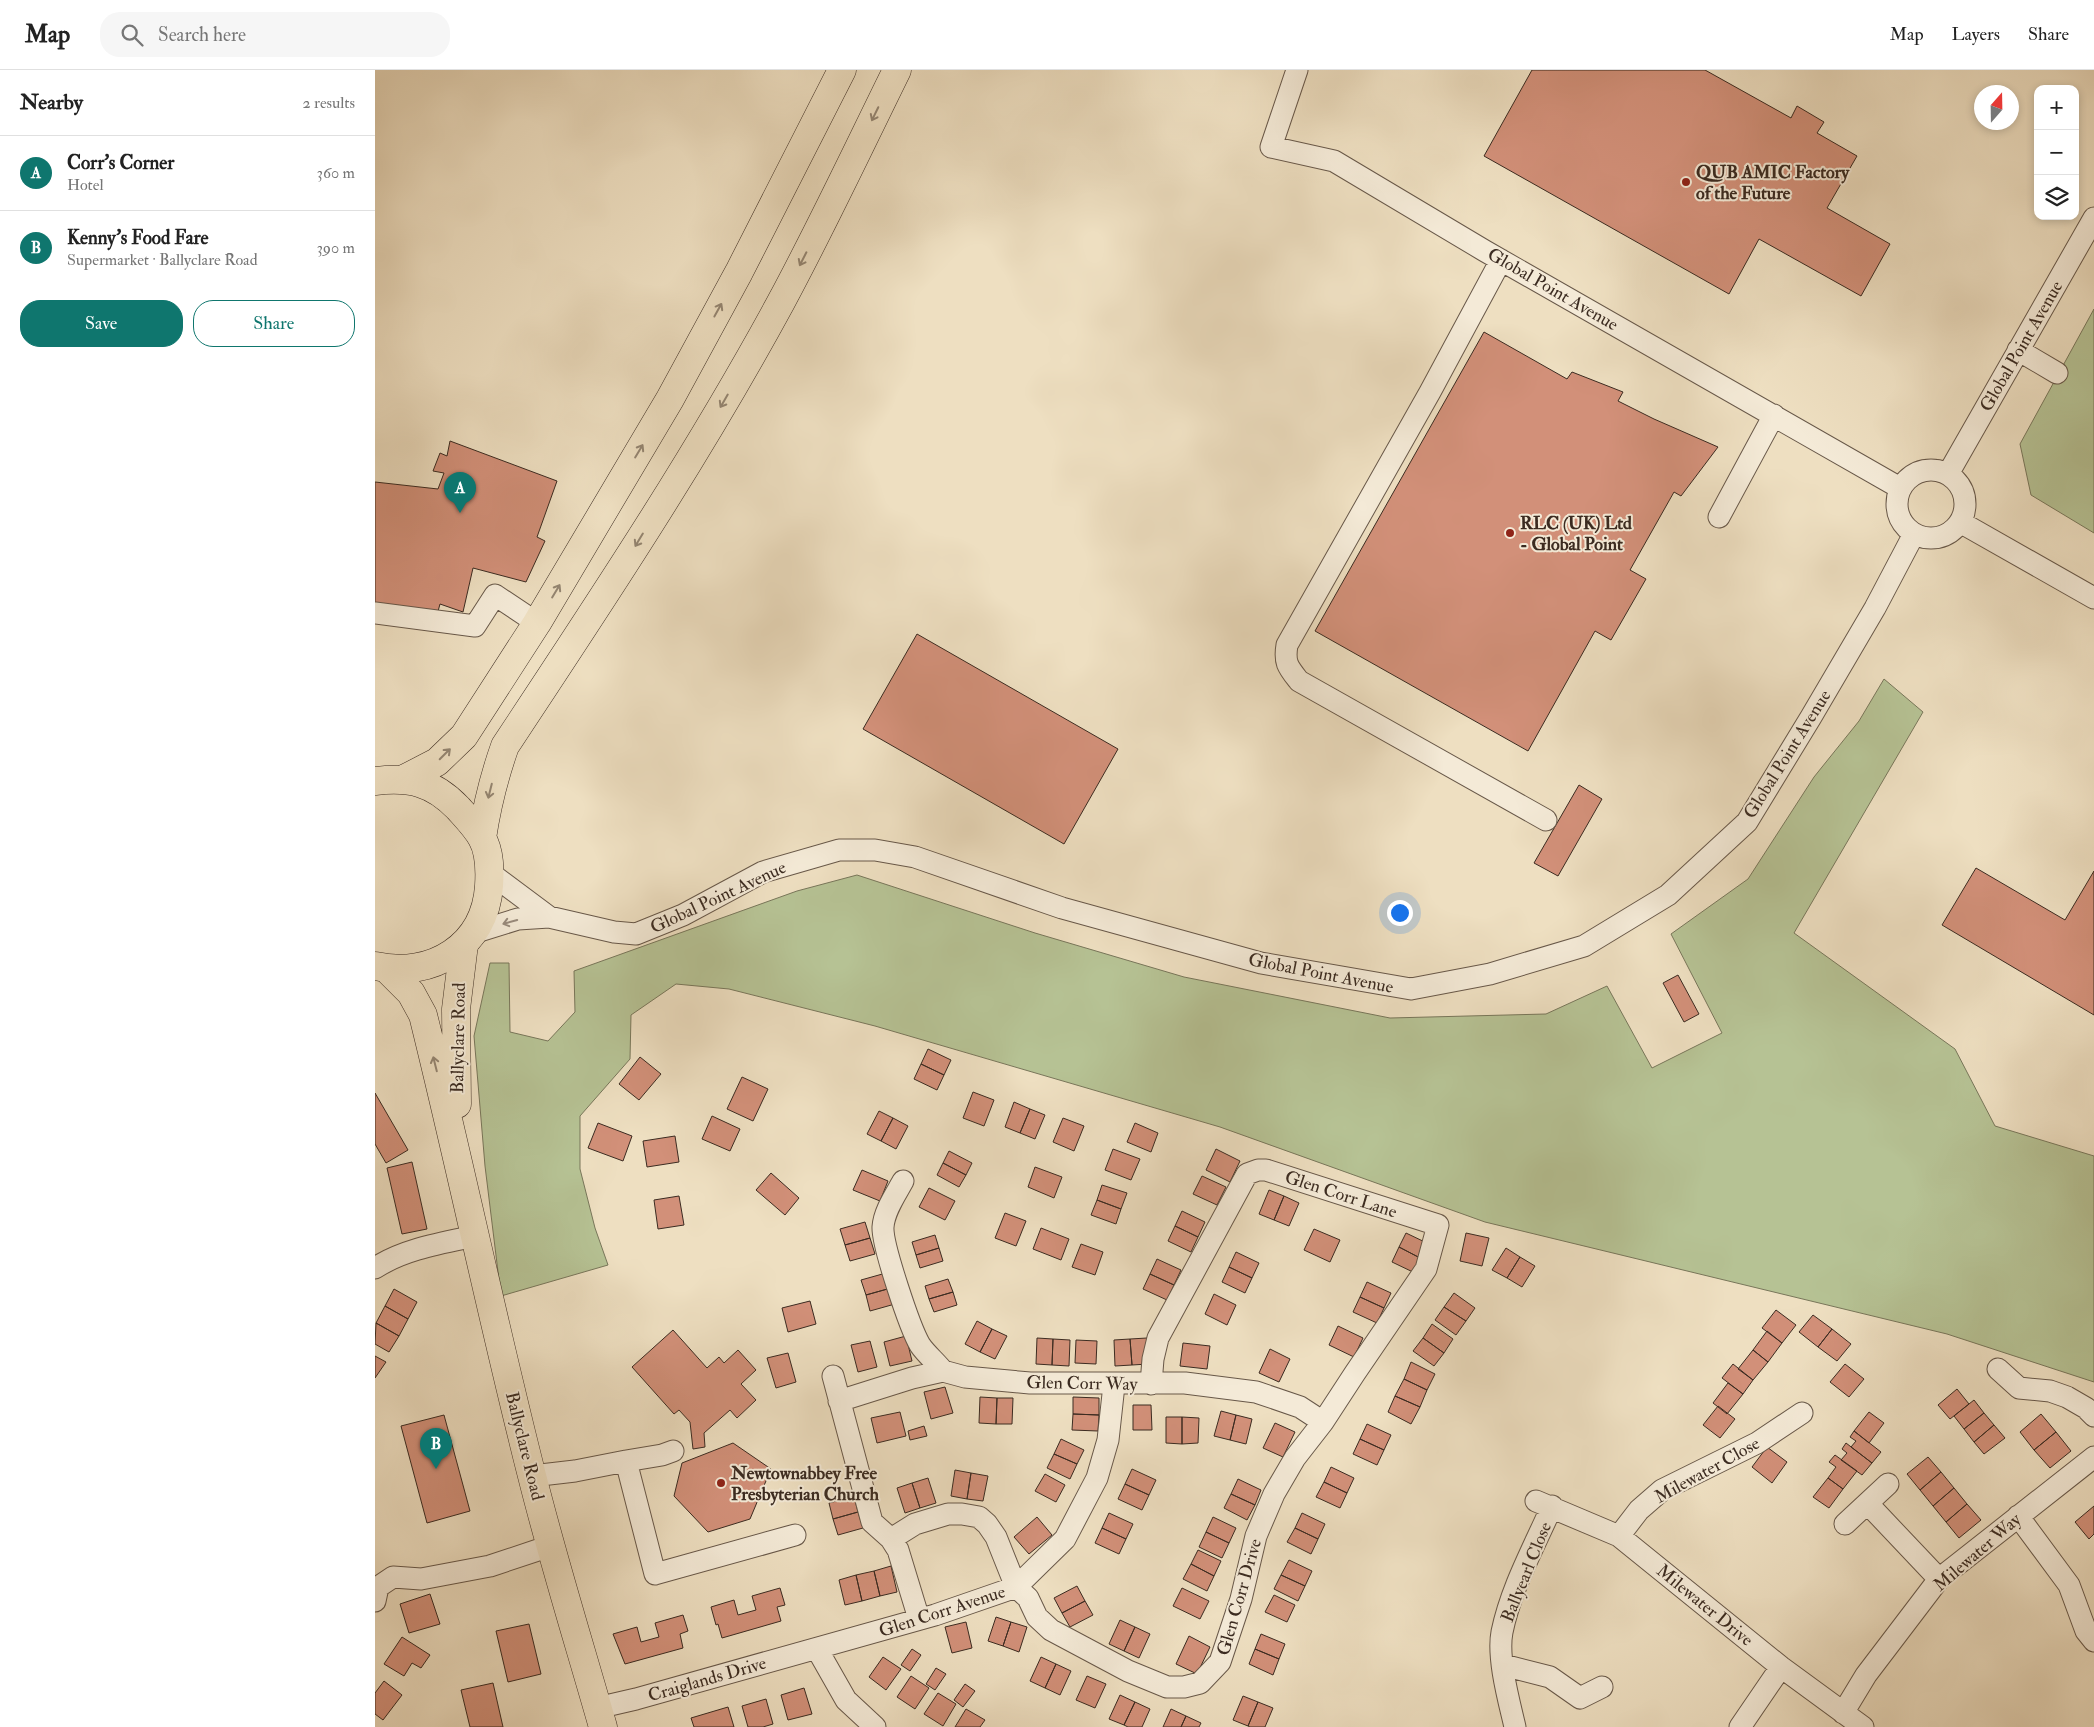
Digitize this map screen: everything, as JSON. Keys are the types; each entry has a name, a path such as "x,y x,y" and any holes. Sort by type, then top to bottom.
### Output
{"main road":[{"path":"387,777 437,762 464,736 537,623 669,399 739,272 843,70"},
{"path":"482,838 491,785 505,746 621,570 728,394 781,302 897,70"},
{"path":"381,968 410,970 433,964 449,956 469,938 481,921 488,899 490,873 488,854 482,838 454,804 433,788 387,777"},
{"name":"Ballyclare Road","path":"459,1162 455,1070 456,1018 469,938"},
{"name":"Ballyclare Road","path":"381,968 411,993 423,1015 532,1476 550,1546 600,1718"}],"street":[{"name":"Global Point Avenue","path":"1297,70 1271,147 1334,161 1501,260 1900,488"},
{"name":"Global Point Avenue","path":"1948,474 2094,218"},
{"path":"1501,260 1430,392 1287,645 1285,658 1289,669 1299,681 1546,820"},
{"path":"2018,350 2057,373"},
{"path":"1719,517 1774,415"},
{"path":"1937,470 1948,474 1961,487 1964,496 1964,514 1953,530 1944,535 1924,537 1914,534 1907,528 1898,514 1896,505 1900,488 1907,479 1916,473 1937,470"},
{"path":"1960,522 2094,598"},
{"name":"Global Point Avenue","path":"469,938 518,919 549,916 614,932 636,934 683,915 763,872 839,850 875,850 915,856 1071,911 1261,963 1411,989 1490,974 1584,946 1668,895 1747,822 1875,608 1914,534"},
{"path":"375,613 475,626 495,595 537,623"},
{"name":"Global Point Avenue","path":"490,873 549,916"},
{"name":"Glen Corr Lane","path":"1151,1384 1154,1352 1158,1338 1167,1321 1247,1174 1266,1170 1438,1225 1426,1269 1323,1422"},
{"path":"839,1400 943,1370 920,1346 911,1325 892,1266 883,1228 885,1216 903,1181"},
{"path":"375,1268 387,1260 409,1252 475,1236"},
{"path":"1998,1369 2019,1388 2050,1391 2067,1397 2086,1408 2094,1416"},
{"name":"Glen Corr Way","path":"943,1370 965,1377 1030,1384 1089,1382 1113,1385 1185,1383 1256,1392 1300,1407 1323,1422"},
{"path":"833,1376 872,1522 891,1539 898,1550 919,1619"},
{"name":"Glen Corr Avenue","path":"817,1649 919,1619 1016,1587 1065,1540 1097,1478 1108,1440 1113,1385"},
{"name":"Milewater Close","path":"1619,1536 1639,1510 1662,1490 1757,1443 1802,1413"},
{"name":"Glen Corr Drive","path":"891,1539 915,1524 948,1514 979,1517 987,1524 996,1537 1016,1587 1028,1598 1037,1617 1051,1630 1128,1671 1167,1687 1184,1687 1200,1683 1220,1662 1241,1599 1255,1536 1268,1506 1295,1458 1323,1422"},
{"path":"532,1476 575,1471 662,1455 673,1451"},
{"name":"Milewater Way","path":"1843,1713 1867,1675 1939,1579 2094,1457"},
{"path":"626,1461 655,1574 795,1535"},
{"path":"1845,1524 1869,1504 1888,1484"},
{"name":"Milewater Drive","path":"1544,1504 1619,1536 1781,1667 1863,1727"},
{"name":"Ballyearl Close","path":"1515,1727 1503,1665 1502,1633 1544,1504"},
{"path":"1869,1504 1939,1579"},
{"path":"2018,1516 2069,1585 2085,1631 2094,1641"},
{"path":"375,1601 378,1587 393,1577 421,1579 490,1566 550,1546"},
{"path":"817,1649 846,1700 875,1727"},
{"name":"Craiglands Drive","path":"600,1718 636,1699 817,1649"},
{"path":"1503,1665 1550,1677 1580,1698 1602,1687"},
{"path":"1740,1727 1781,1667"}],"green space":[{"path":"2094,309 2094,533 2031,495 2020,444"},
{"path":"1884,679 1923,712 1794,933 1955,1049 1995,1126 2094,1156 2094,1382 1947,1334 1485,1222 1220,1127 875,1026 729,989 676,984 631,1015 630,1059 580,1116 580,1169 595,1228 608,1265 501,1296 485,1166 474,1036 490,963 509,963 510,1032 548,1041 575,1012 574,971 797,891 857,875 1035,933 1184,977 1390,1018 1546,1014 1607,986 1652,1068 1722,1033 1671,934 1748,879 1814,777 1859,721"}],"building":[{"name":"QUB AMIC Factory of the Future","path":"1532,70 1705,70 1791,118 1797,106 1824,122 1817,133 1857,156 1827,208 1890,244 1861,296 1759,239 1729,294 1484,156"},
{"name":"RLC (UK) Ltd - Global Point","path":"1484,332 1567,379 1572,372 1623,392 1618,401 1718,447 1681,496 1674,492 1630,570 1646,579 1611,640 1595,631 1528,751 1315,631"},
{"path":"450,441 557,481 537,537 545,541 526,582 473,568 463,612 440,604 437,615 375,611 375,482 438,489 444,473 433,471 440,453 447,456"},
{"path":"917,634 1118,749 1064,844 863,729"},
{"path":"1579,785 1602,799 1558,876 1534,863"},
{"path":"1976,868 2065,920 2094,871 2094,1015 1942,925"},
{"path":"1678,975 1699,1014 1684,1022 1663,983"},
{"path":"928,1049 951,1060 944,1075 921,1064"},
{"path":"640,1057 661,1074 639,1100 619,1084"},
{"path":"921,1064 944,1075 937,1090 914,1079"},
{"path":"742,1077 768,1089 753,1121 727,1109"},
{"path":"973,1092 994,1100 984,1126 963,1118"},
{"path":"375,1093 408,1150 386,1163 375,1144"},
{"path":"1014,1102 1030,1109 1020,1133 1005,1127"},
{"path":"1030,1109 1045,1115 1035,1139 1020,1133"},
{"path":"879,1111 893,1118 881,1141 867,1134"},
{"path":"712,1116 740,1129 730,1151 702,1139"},
{"path":"893,1118 908,1126 896,1149 881,1141"},
{"path":"1063,1118 1084,1126 1074,1151 1053,1142"},
{"path":"598,1123 632,1136 623,1161 588,1148"},
{"path":"1135,1123 1158,1133 1151,1152 1127,1142"},
{"path":"675,1136 679,1162 647,1167 643,1141"},
{"path":"1113,1149 1140,1159 1131,1180 1105,1170"},
{"path":"1216,1149 1240,1161 1230,1182 1206,1170"},
{"path":"949,1151 972,1163 966,1175 943,1163"},
{"path":"412,1162 427,1229 402,1234 387,1168"},
{"path":"943,1163 966,1175 959,1187 937,1175"},
{"path":"1035,1167 1062,1177 1054,1198 1028,1187"},
{"path":"862,1170 888,1181 880,1201 853,1190"},
{"path":"771,1173 799,1198 785,1215 756,1190"},
{"path":"1202,1176 1226,1187 1217,1205 1193,1194"},
{"path":"1102,1185 1127,1193 1121,1209 1097,1200"},
{"path":"929,1188 955,1201 945,1220 919,1207"},
{"path":"1269,1190 1284,1196 1274,1220 1259,1214"},
{"path":"679,1196 684,1225 658,1229 654,1200"},
{"path":"1284,1196 1299,1203 1289,1226 1274,1220"},
{"path":"1097,1200 1121,1209 1116,1224 1091,1215"},
{"path":"1182,1211 1205,1222 1198,1237 1175,1226"},
{"path":"1005,1213 1026,1221 1016,1246 995,1238"},
{"path":"865,1222 870,1238 845,1245 840,1229"},
{"path":"1175,1226 1198,1237 1191,1252 1168,1241"},
{"path":"1041,1228 1069,1239 1061,1260 1033,1249"},
{"path":"1314,1229 1340,1240 1330,1262 1304,1250"},
{"path":"1406,1233 1429,1244 1422,1259 1399,1247"},
{"path":"1466,1233 1489,1238 1482,1266 1460,1261"},
{"path":"935,1235 939,1248 916,1255 912,1242"},
{"path":"870,1238 875,1254 850,1261 845,1245"},
{"path":"1081,1244 1103,1252 1095,1275 1072,1267"},
{"path":"1399,1247 1422,1259 1415,1273 1392,1262"},
{"path":"939,1248 943,1261 920,1268 916,1255"},
{"path":"1506,1248 1520,1257 1507,1278 1492,1270"},
{"path":"1236,1252 1259,1263 1252,1278 1229,1267"},
{"path":"1520,1257 1535,1266 1522,1287 1507,1278"},
{"path":"1157,1259 1181,1270 1174,1285 1150,1274"},
{"path":"1229,1267 1252,1278 1245,1293 1222,1282"},
{"path":"886,1273 891,1288 866,1295 861,1280"},
{"path":"1150,1274 1174,1285 1167,1300 1143,1289"},
{"path":"948,1279 953,1292 929,1299 925,1286"},
{"path":"1367,1282 1391,1293 1384,1308 1360,1297"},
{"path":"891,1288 895,1304 870,1311 866,1295"},
{"path":"394,1289 417,1302 408,1319 385,1306"},
{"path":"953,1292 957,1305 934,1312 929,1299"},
{"path":"1454,1293 1475,1308 1466,1321 1444,1307"},
{"path":"1214,1294 1236,1305 1227,1325 1205,1314"},
{"path":"1360,1297 1384,1308 1377,1323 1353,1312"},
{"path":"810,1301 816,1324 788,1332 782,1308"},
{"path":"385,1306 408,1319 399,1336 376,1323"},
{"path":"1444,1307 1466,1321 1456,1335 1435,1320"},
{"path":"1776,1310 1796,1325 1782,1343 1762,1328"},
{"path":"1813,1315 1832,1329 1818,1347 1799,1332"},
{"path":"977,1321 992,1329 980,1352 965,1344"},
{"path":"376,1323 399,1336 389,1352 375,1344"},
{"path":"1432,1324 1453,1339 1444,1353 1423,1338"},
{"path":"1338,1326 1363,1338 1354,1357 1329,1345"},
{"path":"992,1329 1007,1336 995,1359 980,1352"},
{"path":"1832,1329 1851,1344 1837,1361 1818,1347"},
{"path":"673,1330 707,1368 719,1357 724,1363 738,1350 756,1370 741,1384 756,1400 737,1418 730,1410 704,1433 705,1447 693,1449 690,1422 679,1410 674,1414 632,1367"},
{"path":"1767,1331 1782,1343 1768,1362 1753,1350"},
{"path":"906,1336 912,1361 890,1366 884,1342"},
{"path":"1037,1338 1053,1339 1052,1365 1036,1364"},
{"path":"1147,1338 1148,1364 1132,1365 1130,1339"},
{"path":"1423,1338 1444,1353 1434,1366 1413,1351"},
{"path":"1053,1339 1070,1340 1069,1366 1052,1365"},
{"path":"1130,1339 1132,1365 1115,1366 1114,1340"},
{"path":"1076,1340 1097,1341 1096,1364 1075,1363"},
{"path":"870,1341 877,1367 858,1372 851,1345"},
{"path":"1183,1343 1210,1346 1207,1369 1180,1366"},
{"path":"1270,1349 1290,1359 1279,1382 1259,1373"},
{"path":"1753,1350 1768,1362 1753,1380 1738,1369"},
{"path":"788,1353 796,1382 776,1388 767,1358"},
{"path":"375,1356 386,1362 375,1378"},
{"path":"1411,1362 1435,1374 1427,1390 1404,1379"},
{"path":"1733,1364 1753,1380 1743,1394 1722,1378"},
{"path":"1845,1364 1864,1379 1849,1397 1830,1382"},
{"path":"1404,1379 1427,1390 1420,1407 1395,1396"},
{"path":"1728,1383 1743,1394 1727,1414 1713,1403"},
{"path":"945,1387 953,1413 931,1419 924,1392"},
{"path":"1957,1389 1969,1404 1950,1419 1938,1405"},
{"path":"1395,1396 1420,1407 1411,1424 1388,1412"},
{"path":"980,1397 997,1398 996,1424 979,1423"},
{"path":"1073,1397 1099,1398 1099,1415 1073,1414"},
{"path":"997,1398 1013,1398 1012,1424 996,1424"},
{"path":"1974,1400 1984,1413 1964,1429 1954,1416"},
{"path":"1133,1405 1151,1405 1152,1430 1133,1430"},
{"path":"1718,1406 1735,1419 1720,1438 1703,1425"},
{"path":"1221,1411 1236,1415 1230,1440 1214,1436"},
{"path":"900,1412 906,1436 877,1443 871,1418"},
{"path":"1869,1412 1884,1423 1869,1443 1854,1431"},
{"path":"1984,1413 1994,1425 1974,1442 1964,1429"},
{"path":"1073,1414 1099,1415 1098,1431 1072,1430"},
{"path":"2041,1414 2056,1432 2034,1450 2020,1432"},
{"path":"444,1415 470,1511 427,1523 401,1426"},
{"path":"1236,1415 1252,1419 1246,1444 1230,1440"},
{"path":"1166,1417 1182,1417 1182,1444 1166,1443"},
{"path":"1182,1417 1199,1418 1198,1443 1182,1444"},
{"path":"1275,1423 1295,1432 1283,1457 1263,1448"},
{"path":"1367,1424 1391,1435 1384,1450 1360,1439"},
{"path":"1994,1425 2005,1438 1984,1454 1974,1442"},
{"path":"924,1426 927,1436 910,1440 908,1431"},
{"path":"1854,1431 1881,1452 1872,1463 1851,1447 1856,1441 1850,1437"},
{"path":"2056,1432 2071,1451 2050,1468 2034,1450"},
{"path":"1061,1439 1084,1450 1077,1464 1054,1454"},
{"path":"1360,1439 1384,1450 1377,1465 1353,1454"},
{"name":"Newtownabbey Free Presbyterian Church","path":"733,1443 771,1469 750,1519 708,1532 674,1496 682,1463"},
{"path":"1846,1443 1872,1463 1862,1475 1841,1460 1847,1453 1842,1449"},
{"path":"1767,1447 1787,1462 1772,1483 1752,1467"},
{"path":"1054,1454 1077,1464 1070,1479 1047,1468"},
{"path":"1835,1455 1857,1471 1843,1489 1828,1478 1836,1467 1829,1462"},
{"path":"1928,1457 1941,1472 1920,1490 1907,1474"},
{"path":"1331,1467 1354,1478 1347,1493 1324,1482"},
{"path":"1132,1469 1156,1480 1149,1495 1125,1484"},
{"path":"955,1470 971,1473 967,1499 951,1496"},
{"path":"1941,1472 1954,1488 1933,1506 1920,1490"},
{"path":"971,1473 988,1476 983,1501 967,1499"},
{"path":"1045,1474 1065,1485 1056,1502 1035,1491"},
{"path":"928,1478 936,1503 920,1508 912,1483"},
{"path":"1828,1478 1843,1489 1829,1508 1813,1497"},
{"path":"1238,1479 1261,1490 1255,1505 1231,1494"},
{"path":"1324,1482 1347,1493 1340,1508 1316,1497"},
{"path":"912,1483 920,1508 905,1513 897,1488"},
{"path":"1125,1484 1149,1495 1142,1510 1118,1499"},
{"path":"1954,1488 1967,1504 1946,1522 1933,1506"},
{"path":"1231,1494 1255,1505 1247,1520 1224,1508"},
{"path":"854,1496 858,1512 833,1519 829,1503"},
{"path":"1967,1504 1981,1520 1959,1538 1946,1522"},
{"path":"2094,1506 2094,1534 2089,1539 2075,1522"},
{"path":"858,1512 863,1528 838,1535 833,1519"},
{"path":"1109,1513 1133,1524 1126,1539 1102,1528"},
{"path":"1302,1513 1325,1524 1318,1539 1295,1528"},
{"path":"1037,1517 1052,1535 1029,1554 1014,1537"},
{"path":"1213,1517 1236,1528 1229,1543 1206,1532"},
{"path":"1102,1528 1126,1539 1119,1554 1095,1543"},
{"path":"1295,1528 1318,1539 1311,1554 1287,1542"},
{"path":"1206,1532 1229,1543 1222,1558 1199,1547"},
{"path":"1198,1550 1221,1561 1214,1576 1191,1564"},
{"path":"1289,1560 1312,1571 1305,1586 1281,1575"},
{"path":"1191,1564 1214,1576 1207,1591 1183,1579"},
{"path":"891,1566 897,1592 880,1596 874,1571"},
{"path":"874,1571 880,1596 862,1601 856,1575"},
{"path":"856,1575 862,1601 845,1605 839,1580"},
{"path":"1281,1575 1305,1586 1298,1601 1274,1589"},
{"path":"1077,1586 1085,1601 1062,1613 1054,1598"},
{"path":"780,1588 785,1605 777,1607 781,1621 722,1638 711,1607 734,1600 738,1615 756,1610 752,1596"},
{"path":"1182,1588 1209,1601 1200,1619 1173,1606"},
{"path":"430,1594 440,1624 409,1633 400,1604"},
{"path":"1274,1595 1295,1605 1287,1622 1265,1612"},
{"path":"1085,1601 1093,1615 1070,1627 1062,1613"},
{"path":"683,1615 688,1631 680,1634 683,1648 625,1664 613,1634 637,1627 641,1642 659,1637 655,1623"},
{"path":"996,1617 1011,1622 1003,1646 988,1641"},
{"path":"1120,1620 1135,1627 1124,1651 1109,1644"},
{"path":"966,1622 972,1648 952,1653 945,1627"},
{"path":"1011,1622 1027,1627 1019,1652 1003,1646"},
{"path":"529,1624 541,1674 508,1682 496,1631"},
{"path":"1135,1627 1150,1634 1139,1658 1124,1651"},
{"path":"1261,1634 1285,1644 1279,1659 1255,1649"},
{"path":"1189,1636 1210,1647 1197,1674 1176,1664"},
{"path":"402,1637 430,1655 421,1668 412,1663 404,1676 384,1664"},
{"path":"912,1649 921,1655 910,1671 901,1665"},
{"path":"1255,1649 1279,1659 1273,1675 1249,1664"},
{"path":"883,1657 901,1669 886,1690 869,1677"},
{"path":"1041,1657 1056,1664 1045,1688 1030,1681"},
{"path":"1056,1664 1071,1671 1060,1695 1045,1688"},
{"path":"936,1668 946,1674 935,1690 926,1684"},
{"path":"911,1676 929,1688 915,1709 897,1697"},
{"path":"1087,1676 1106,1684 1095,1708 1076,1700"},
{"path":"384,1681 402,1695 383,1720 375,1714 375,1693"},
{"path":"493,1683 503,1727 470,1727 461,1690"},
{"path":"965,1684 975,1691 963,1707 954,1700"},
{"path":"804,1688 812,1714 788,1720 781,1695"},
{"path":"938,1693 956,1704 943,1726 924,1714"},
{"path":"1120,1695 1135,1702 1124,1725 1109,1719"},
{"path":"1243,1696 1258,1702 1248,1726 1233,1720"},
{"path":"766,1699 773,1724 763,1727 748,1727 742,1706"},
{"path":"1135,1702 1150,1709 1142,1727 1128,1727 1124,1725"},
{"path":"1258,1702 1273,1708 1265,1727 1250,1727 1248,1726"},
{"path":"728,1707 734,1727 694,1727 691,1718"},
{"path":"966,1709 985,1720 980,1727 955,1727"},
{"path":"1171,1709 1186,1716 1181,1727 1163,1727"},
{"path":"1186,1716 1201,1723 1199,1727 1181,1727"}],"place":[{"name":"QUB AMIC Factory of the Future","path":"1686,182"},
{"name":"Corr's Corner","path":"460,513"},
{"name":"RLC (UK) Ltd - Global Point","path":"1510,533"},
{"name":"Kenny’s Food Fare","path":"436,1469"},
{"name":"Newtownabbey Free Presbyterian Church","path":"721,1483"}]}
